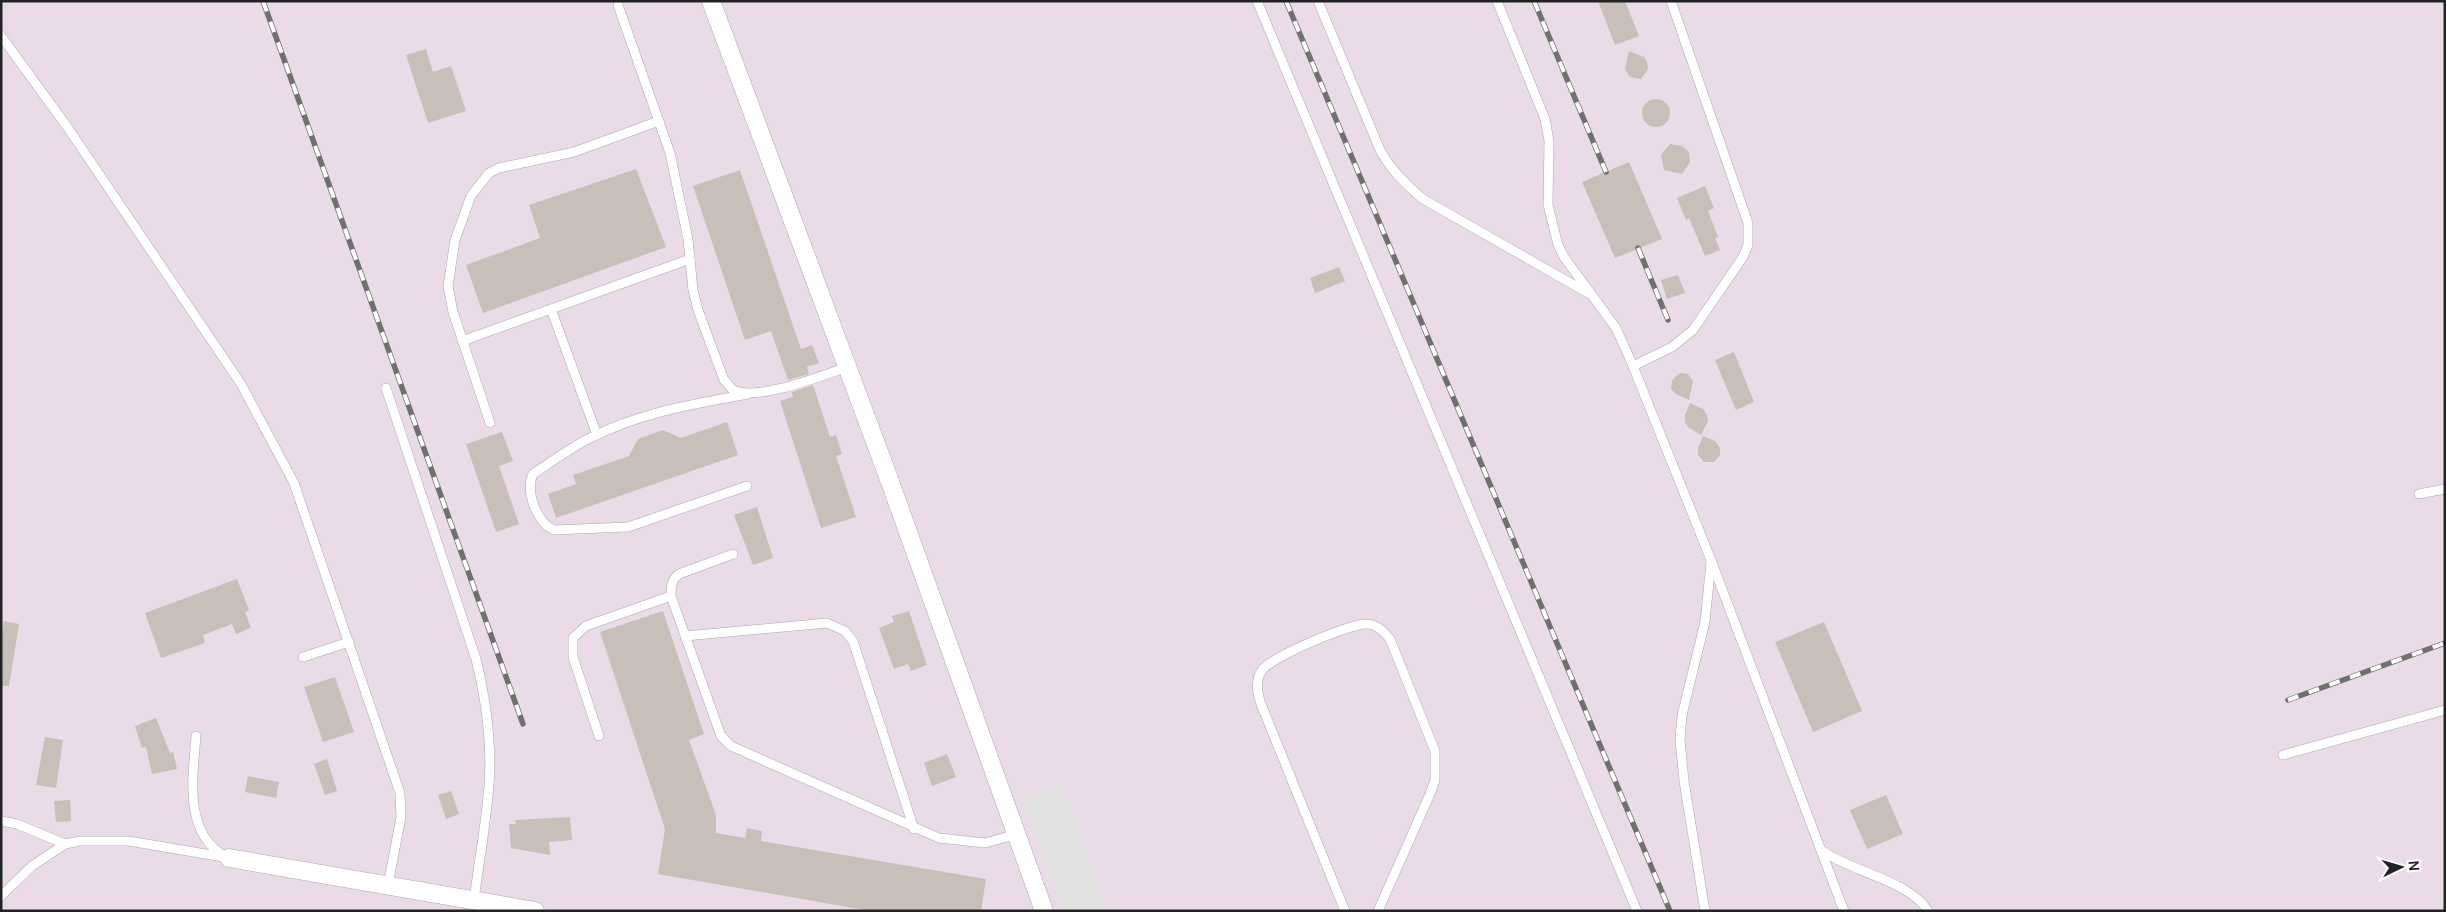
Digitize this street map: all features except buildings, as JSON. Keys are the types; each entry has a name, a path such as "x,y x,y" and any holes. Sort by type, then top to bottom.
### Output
{"street":[{"path":"711,1 847,367 1044,911"},
{"path":"229,858 535,911"}],"lane":[{"path":"1257,1 1637,911"},
{"path":"1318,1 1380,150 1389,167 1401,181 1423,199 1592,296"},
{"path":"1497,1 1545,119 1549,141 1548,205 1558,245 1564,258 1616,328 1633,366 1711,560 1844,911"},
{"path":"1633,366 1672,347 1692,330 1742,257 1750,234 1748,222 1671,1"},
{"path":"618,5 674,169 698,310 720,372 733,389 758,393"},
{"path":"1,36 68,128 241,384 294,483 397,783 401,804 401,817 388,885"},
{"path":"490,423 453,312 448,286 455,240 471,196 489,173 498,168 574,152 659,121"},
{"path":"462,340 690,259"},
{"path":"551,309 597,435"},
{"path":"747,486 628,527 554,530 548,528 540,519 530,486 533,474 564,453 597,435 663,411 773,391 847,367"},
{"path":"386,388 476,659 481,681 486,713 489,785 474,900"},
{"path":"2419,494 2445,488"},
{"path":"733,554 679,574 674,578 671,585 671,596 715,726 721,736 731,746 914,829 939,838 974,843 996,842 1016,834"},
{"path":"1705,911 1684,781 1680,740 1682,715 1705,622 1711,560"},
{"path":"599,736 573,657 573,638 579,630 586,626 671,596"},
{"path":"685,636 827,622 845,631 853,641 914,829"},
{"path":"1345,911 1257,692 1258,681 1262,672 1278,658 1344,628 1370,624 1382,630 1390,639 1432,739 1436,763 1435,780 1430,794 1378,911"},
{"path":"303,657 349,642"},
{"path":"2283,755 2445,710"},
{"path":"196,736 192,798 196,814 207,841 218,852 229,858"},
{"path":"1,821 17,824 66,844"},
{"path":"1,896 32,866 66,844 80,841 129,841 229,858"},
{"path":"1820,850 1844,864 1905,889 1922,901 1928,911"}],"shaded area":[{"path":"1,1 2445,1 2445,911 1,911"},
{"path":"1062,784 1108,911 1063,911 1022,798"}],"railway":[{"path":"263,1 523,724"},
{"path":"1286,1 1670,911"},
{"path":"1534,1 1606,172"},
{"path":"1638,248 1668,320"},
{"path":"2288,700 2445,643"}]}
